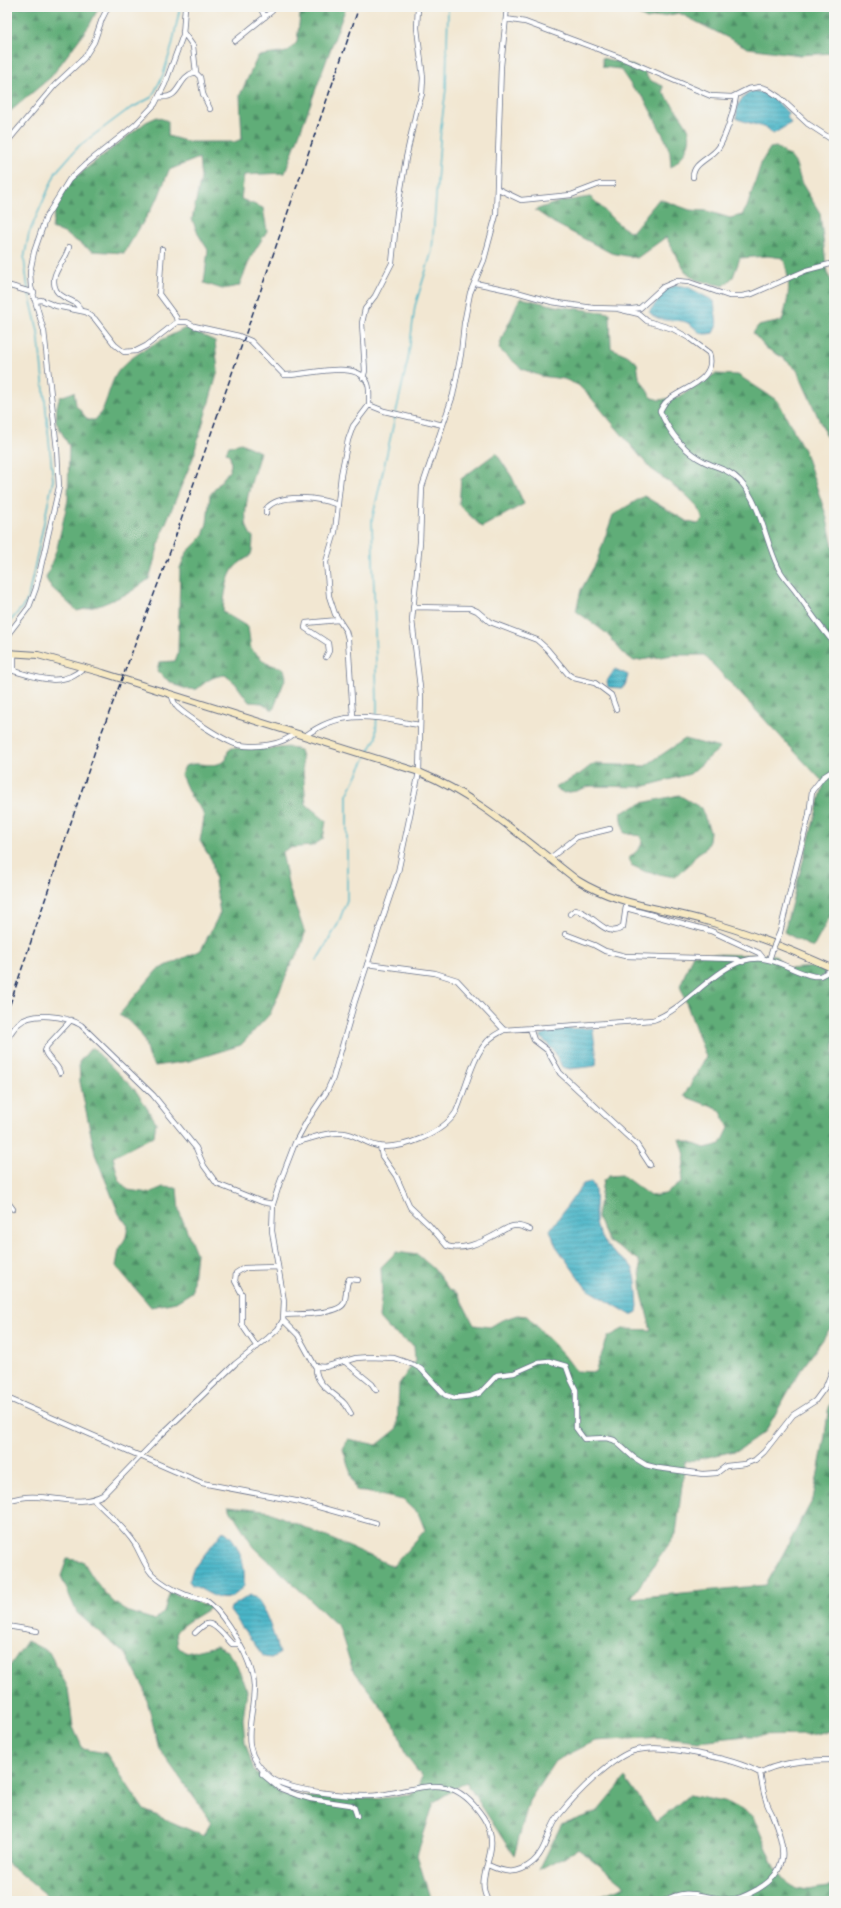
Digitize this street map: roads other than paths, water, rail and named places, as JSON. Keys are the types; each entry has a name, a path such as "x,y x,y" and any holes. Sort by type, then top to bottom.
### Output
{"street":[{"path":"7,142 55,85 84,58 94,42 108,7"},
{"path":"14,671 10,653 9,633 29,607 36,588 59,487 57,450 44,331 31,287 30,272 34,252 46,217 61,190 86,164 135,124 160,97 175,59 183,32 185,7"},
{"path":"260,7 265,16"},
{"path":"363,378 365,372 362,323 365,309 375,296 392,262 397,213 406,158 416,112 422,94 423,78 417,28 418,7"},
{"path":"7,1501 36,1496 82,1501 94,1500 103,1495 224,1374 278,1328 284,1317 284,1301 272,1231 273,1204 296,1143 307,1121 327,1091 333,1078 367,964 398,872 419,772 421,696 412,620 420,542 420,507 422,487 453,395 470,293 475,283 492,232 496,215 501,66 507,7"},
{"path":"235,41 272,11"},
{"path":"506,19 525,22 619,57 711,96 724,98 736,96 748,89 760,87 767,89 779,97 808,124 834,141"},
{"path":"183,32 193,46 196,72 200,77 203,94 210,109"},
{"path":"160,97 167,98 175,94 184,78 196,72"},
{"path":"693,177 696,167 713,154 722,142 736,96"},
{"path":"498,189 521,200 571,195 600,184 612,184"},
{"path":"69,247 55,274 54,285 60,296 77,303 80,306 80,311"},
{"path":"162,249 158,294 176,317 177,322"},
{"path":"618,309 640,308 663,287 677,281 689,282 729,296 742,296 752,294 807,270 834,263"},
{"path":"475,283 513,291 552,302 618,309 639,314 647,321 674,329 689,338 709,354 710,365 702,378 693,386 667,400 660,411 666,424 678,440 694,455 706,463 729,472 747,490 779,570 822,630 834,643"},
{"path":"7,285 34,293"},
{"path":"36,301 41,300 56,306 86,312 95,319 115,345 124,352 136,351 146,346 177,322 187,322 194,326 247,339 284,375 301,375 321,370 345,370 363,378 368,383 369,405 353,426 348,440 341,475 335,532 326,562 329,596 338,620 346,631 348,639 353,716"},
{"path":"369,405 384,411 443,424"},
{"path":"266,513 266,509 271,504 289,499 323,499 338,505"},
{"path":"413,607 470,608 490,622 537,640 547,649 568,674 574,678 596,683 610,695 616,709"},
{"path":"326,657 329,651 328,643 305,628 306,623 338,620"},
{"path":"10,653 38,655 84,668 419,772 440,781 467,796 549,859 594,891 626,905 722,935 759,953 763,958"},
{"path":"7,669 51,681 78,674 84,668"},
{"path":"171,694 178,707 210,730 237,745 277,743 290,738 295,733"},
{"path":"305,736 317,727 353,716 420,725"},
{"path":"769,960 780,932 809,815 812,791 823,776 834,770"},
{"path":"549,859 577,836 610,829"},
{"path":"570,914 575,910 581,911 597,921 605,929 616,931 623,927 626,905"},
{"path":"626,905 705,920 781,945 834,969"},
{"path":"565,934 615,954 736,959 743,962"},
{"path":"296,1143 331,1134 344,1133 380,1146 391,1146 425,1138 442,1128 452,1119 478,1056 486,1042 494,1035 504,1030 653,1020 670,1012 705,982 743,962 763,958 814,976 820,976 834,969"},
{"path":"367,964 435,973 457,980 504,1030"},
{"path":"7,1039 18,1023 33,1017 57,1017 71,1020 90,1032 153,1095 196,1148 204,1166 217,1184 262,1202 273,1204"},
{"path":"60,1073 58,1067 49,1058 45,1050 71,1020"},
{"path":"530,1028 534,1040 547,1050 560,1072 636,1145 650,1165"},
{"path":"380,1146 382,1156 396,1176 410,1207 429,1225 447,1246 459,1248 492,1237 506,1227 519,1226 530,1230"},
{"path":"7,1201 13,1209"},
{"path":"257,1347 242,1325 242,1294 235,1281 236,1273 244,1268 278,1267"},
{"path":"284,1317 338,1309 344,1305 349,1279 358,1280"},
{"path":"284,1317 298,1335 313,1365 325,1367 344,1361 370,1357 386,1357 405,1361 421,1369 445,1395 454,1398 471,1396 480,1393 497,1376 514,1373 539,1362 554,1362 566,1366 576,1390 576,1428 584,1439 606,1438 614,1440 633,1457 646,1465 673,1471 703,1474 716,1473 726,1466 745,1464 755,1460 764,1452 793,1415 815,1401 826,1386 834,1366"},
{"path":"344,1361 354,1367 372,1384 376,1390"},
{"path":"316,1366 317,1376 326,1389 344,1403 351,1414"},
{"path":"7,1398 202,1483 302,1502 376,1523"},
{"path":"94,1500 129,1536 152,1574 163,1583 184,1594 207,1602 218,1612 238,1644 252,1673 254,1686 249,1723 250,1740 253,1757 263,1770 271,1778 287,1786 322,1792 372,1796 424,1786 445,1787 466,1797 484,1818 491,1840 492,1850 483,1877 483,1886 488,1901"},
{"path":"195,1633 206,1624 210,1624 219,1630 232,1644 238,1644"},
{"path":"7,1626 37,1631"},
{"path":"488,1865 504,1871 512,1872 519,1871 534,1862 540,1853 553,1824 564,1809 590,1781 613,1763 637,1750 660,1749 712,1756 746,1765 760,1773 766,1802 781,1841 783,1854 781,1864 776,1875 764,1885 736,1899 723,1899 691,1893 677,1894 664,1901"},
{"path":"760,1773 777,1766 818,1760 834,1760"},
{"path":"263,1770 262,1774 279,1788 311,1799 351,1805 354,1807 357,1816"}],"water":[{"path":"755,91 770,96 778,102 789,114 787,117 791,123 773,134 767,128 737,119 736,114 740,101 751,92"},
{"path":"676,285 688,287 714,301 717,325 713,333 704,334 684,321 664,320 649,312 666,289"},
{"path":"615,669 628,675 625,686 621,688 608,687 607,681"},
{"path":"593,1028 596,1056 595,1066 570,1069 562,1067 554,1051 540,1036 555,1029"},
{"path":"591,1182 595,1191 596,1226 609,1248 630,1264 633,1269 636,1282 638,1306 637,1312 631,1315 586,1288 556,1246 550,1230 583,1184"},
{"path":"223,1531 230,1536 236,1545 244,1566 244,1586 237,1593 225,1599 213,1596 192,1585 189,1581 193,1569"},
{"path":"250,1595 255,1597 260,1603 272,1630 279,1654 271,1658 264,1657 230,1611 231,1607"}],"waterway":[{"path":"28,289 24,259 29,233 56,172 79,146 126,111 152,97 163,75 172,46 180,7"},
{"path":"368,753 376,738 377,704 372,520 408,359 415,306 432,251 441,127 446,89 448,7"},
{"path":"7,625 25,604 28,598 53,480 38,331 29,293"},
{"path":"317,960 338,924 347,900 347,795 366,757"}],"railway":[{"path":"7,1013 98,742 170,552 359,7"}]}
